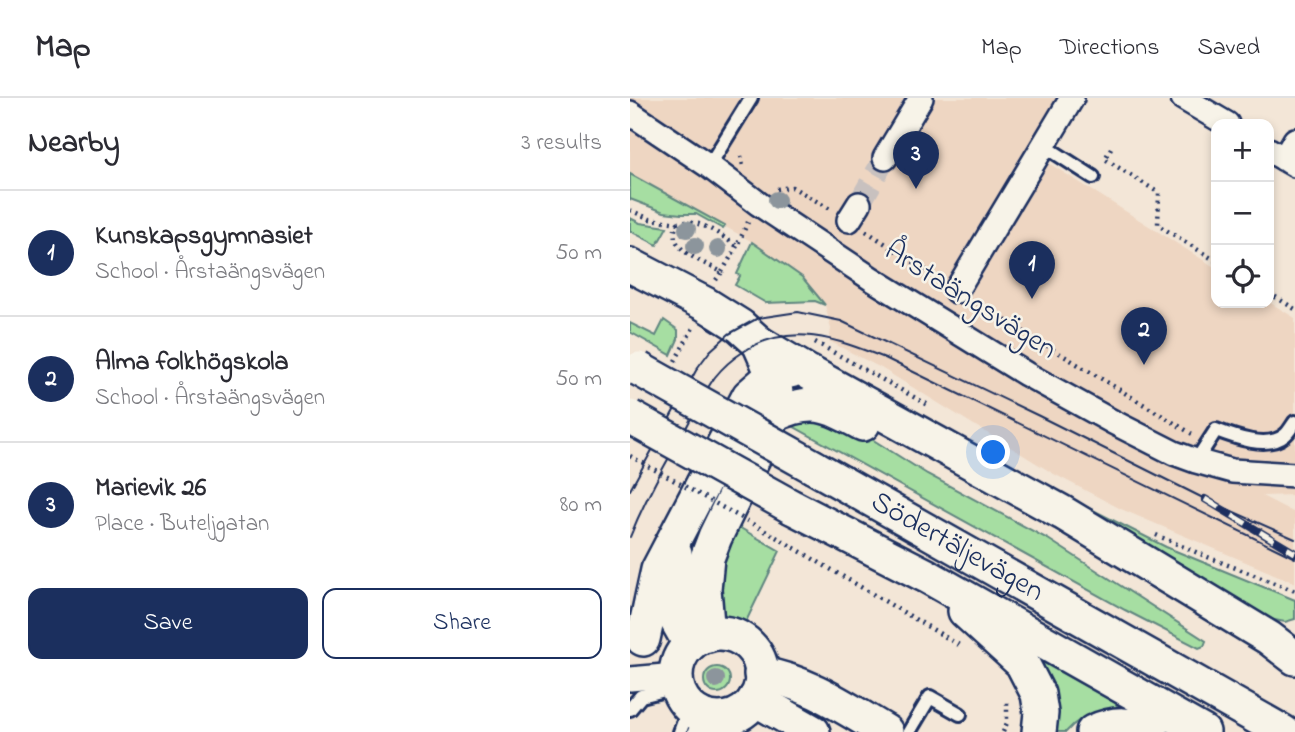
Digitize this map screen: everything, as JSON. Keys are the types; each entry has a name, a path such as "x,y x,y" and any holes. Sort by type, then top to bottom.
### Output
{"street":[{"path":"886,158 920,98"},
{"path":"957,291 1072,98"},
{"path":"1183,98 1219,119"},
{"name":"Årstaängsvägen","path":"630,113 709,166 776,217 872,279 1026,374 1148,441 1196,461 1232,471 1295,475"},
{"path":"630,265 705,304 759,343 808,372 1282,637 1295,658"},
{"path":"689,687 707,558 720,525 775,415 773,375 759,343"},
{"name":"Södertäljevägen","path":"634,367 1283,732"},
{"path":"808,372 794,370 773,375 749,396 658,570 637,642 722,719 730,718 780,677 808,687 886,732"},
{"name":"Södertäljevägen","path":"775,415 792,407 808,404 820,405 842,413 981,495 1054,533 1272,667 1282,671 1295,671"},
{"name":"Södertäljevägen","path":"630,417 792,507 927,576 1203,732"},
{"path":"676,533 674,585 677,621 689,687"},
{"path":"927,576 1022,663 1038,694 1041,713 1039,732"},
{"path":"689,687 723,634 741,640 754,653 760,665 749,704"},
{"path":"1175,671 1295,717"},
{"path":"630,679 689,687"},
{"path":"749,704 813,732"},
{"path":"1093,732 1111,725 1127,724 1151,732"}],"lane":[{"path":"709,166 751,98"},
{"path":"1043,145 1093,177"},
{"path":"1196,461 1216,430 1255,442 1270,442 1285,436 1295,422"},
{"path":"630,709 640,696 689,687"},
{"path":"909,732 930,697 960,714"}],"path":[{"path":"1111,148 1105,159 1159,194 1158,225 1211,258"},
{"path":"741,156 744,168"},
{"path":"769,190 792,187 854,212 957,291 1167,419"},
{"path":"630,209 650,219 700,223 737,246"},
{"path":"714,283 750,219"},
{"path":"678,223 674,234 683,251 722,272"},
{"path":"1274,296 1295,309"},
{"path":"630,456 776,537 964,647"},
{"path":"1003,732 1007,723 1006,694"}],"shaded area":[{"path":"630,98 1074,98 1039,157 1211,265 1211,308 1274,308 1274,305 1295,318 1295,495 1262,496 1295,513 1295,583 1121,509 1054,474 881,368 829,341 831,329 825,305 802,277 749,240 630,174"}],"green space":[{"path":"630,174 725,226 723,229 696,214 664,212 630,199"},
{"path":"630,218 640,223 667,227 657,245 630,231"},
{"path":"752,242 802,277 825,305 815,301 766,303 735,285 740,276 737,274"},
{"path":"664,320 678,330 678,339 671,355 630,332 630,323 656,336"},
{"path":"803,417 870,438 927,474 1048,539 1206,641 1204,646 1199,648 1125,610 789,424"},
{"path":"1077,502 1166,547 1295,600 1295,619 1285,622 1264,618"},
{"path":"730,522 780,551 740,634 721,619 714,563"},
{"path":"1040,661 1118,707 1086,717 1066,732 1051,732 1037,662"},
{"path":"717,667 726,671 730,680 726,689 717,693 708,689 704,680 708,671"}],"tunnel":[{"path":"859,204 885,158"}],"tram line":[{"path":"630,490 698,367 710,351 729,334 758,318 798,312 841,321 1205,499 1295,539"},
{"path":"630,537 656,482 715,377 743,352 778,337 796,335 831,340 885,358 1295,558"}],"railway":[{"path":"1205,499 1295,553"}],"place":[{"name":"Marievik 26","path":"916,189"},
{"name":"Kunskapsgymnasiet","path":"1032,299"},
{"name":"Alma folkhögskola","path":"1144,365"}]}
